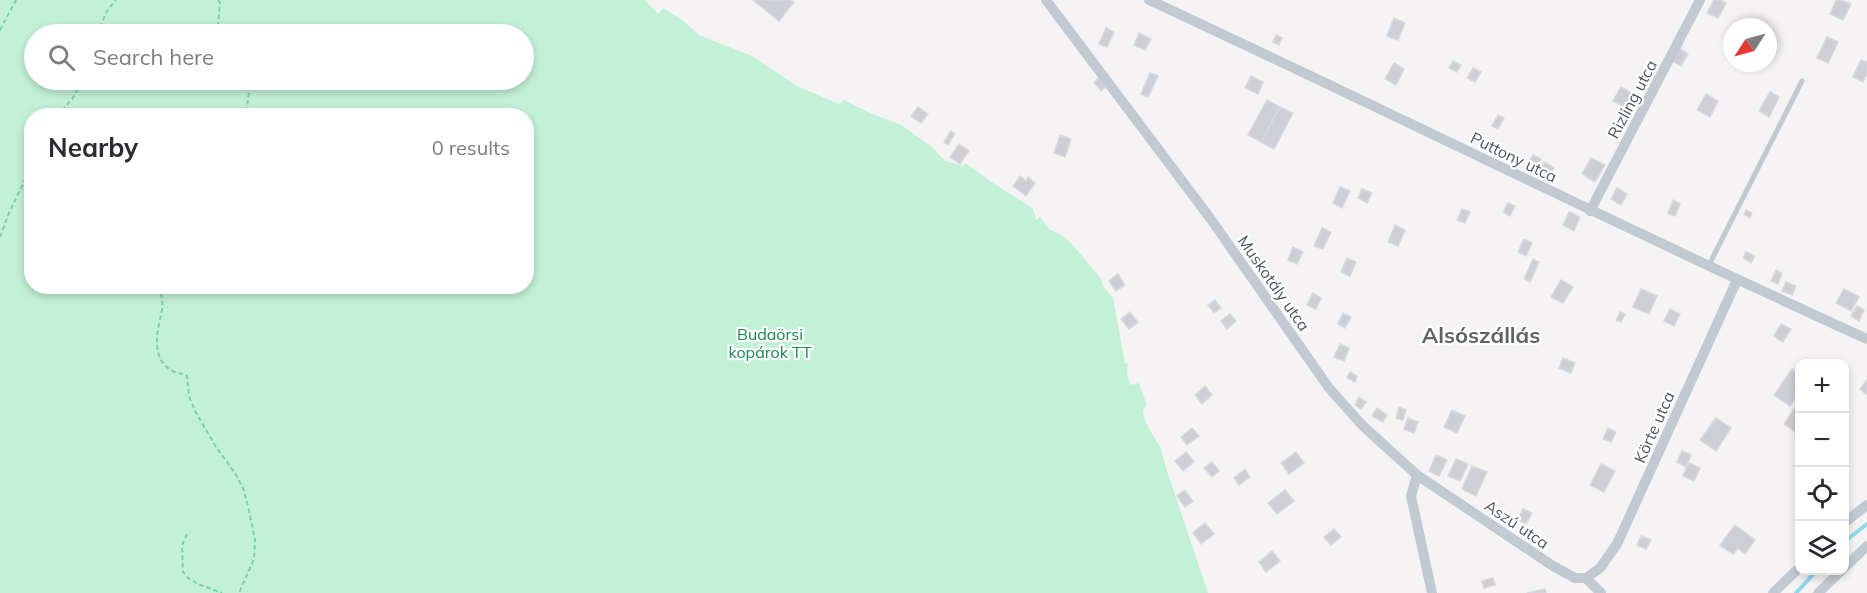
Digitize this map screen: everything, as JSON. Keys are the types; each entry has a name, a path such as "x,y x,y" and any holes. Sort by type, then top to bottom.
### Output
{"street":[{"name":"Muskotály utca","path":"1046,0 1210,218 1329,388 1363,426 1417,475"},
{"name":"Puttony utca","path":"1149,0 1333,85 1708,267 1867,339"},
{"name":"Rizling utca","path":"1590,211 1700,0"},
{"name":"Körte utca","path":"1586,578 1600,568 1617,544 1737,280"},
{"name":"Aszú utca","path":"1417,475 1553,566 1575,578 1586,578 1601,593"},
{"path":"1417,475 1411,496 1431,593"},
{"path":"1847,521 1867,505"},
{"path":"1849,563 1867,546"},
{"path":"1773,593 1795,572"},
{"path":"1818,593 1837,575"}],"lane":[{"path":"1708,267 1802,81"}],"path":[{"path":"0,30 16,0"},
{"path":"101,24 107,11 116,0"},
{"path":"218,0 220,3 219,24"},
{"path":"64,108 77,90"},
{"path":"247,108 248,90"},
{"path":"0,237 24,182"},
{"path":"160,294 162,308 156,342 159,354 168,369 187,376 189,396 195,411 216,447 236,473 248,506 255,540 254,559 239,593"},
{"path":"187,534 182,545 183,572 198,584 222,593"}],"green space":[{"name":"Budaörsi kopárok TT","path":"0,0 645,0 658,14 663,8 682,20 699,35 752,56 797,86 839,104 844,100 901,125 931,146 945,161 963,166 965,163 1032,208 1035,219 1040,217 1049,229 1065,237 1101,279 1103,286 1113,298 1125,364 1128,363 1128,377 1132,385 1139,383 1147,405 1143,410 1145,419 1161,450 1208,593 0,593"}],"building":[{"path":"753,0 791,0 794,2 779,21"},
{"path":"1714,0 1726,3 1718,18 1707,13"},
{"path":"1836,0 1851,4 1843,20 1830,14"},
{"path":"1394,18 1405,23 1398,40 1387,36"},
{"path":"1106,28 1114,32 1107,47 1099,44"},
{"path":"1139,33 1151,39 1145,50 1134,45"},
{"path":"1276,35 1282,38 1279,45 1273,42"},
{"path":"1827,37 1838,42 1828,63 1817,58"},
{"path":"1679,48 1688,54 1681,66 1672,61"},
{"path":"1861,60 1867,62 1867,74 1863,82 1853,77"},
{"path":"1453,61 1461,65 1457,72 1449,68"},
{"path":"1394,63 1404,69 1396,85 1385,79"},
{"path":"1473,68 1481,72 1475,82 1467,78"},
{"path":"1150,73 1158,76 1148,97 1141,94"},
{"path":"1251,76 1263,82 1258,94 1245,88"},
{"path":"1099,78 1106,87 1101,91 1094,82"},
{"path":"1621,87 1632,93 1625,107 1613,101"},
{"path":"1770,92 1779,97 1769,117 1759,111"},
{"path":"1706,94 1718,101 1710,117 1697,110"},
{"path":"1267,100 1280,107 1261,142 1248,135"},
{"path":"918,107 928,114 921,123 911,116"},
{"path":"1280,107 1293,113 1274,149 1261,142"},
{"path":"1498,115 1504,118 1498,129 1492,126"},
{"path":"951,131 955,134 948,145 944,142"},
{"path":"1060,135 1071,139 1065,157 1054,153"},
{"path":"959,144 969,151 960,164 950,157"},
{"path":"1533,155 1541,159 1537,166 1529,162"},
{"path":"1591,158 1605,165 1595,182 1582,174"},
{"path":"1544,162 1554,168 1549,178 1539,173"},
{"path":"1020,176 1026,181 1028,177 1035,183 1026,196 1013,186"},
{"path":"1340,187 1350,191 1342,208 1333,203"},
{"path":"1617,188 1627,194 1621,205 1611,199"},
{"path":"1362,189 1372,193 1367,203 1358,198"},
{"path":"1673,200 1680,204 1675,216 1668,213"},
{"path":"1508,203 1515,206 1510,216 1503,212"},
{"path":"1462,209 1470,212 1465,223 1457,220"},
{"path":"1746,210 1752,213 1750,218 1744,214"},
{"path":"1569,212 1580,217 1574,231 1563,225"},
{"path":"1395,225 1405,230 1398,246 1388,242"},
{"path":"1322,228 1331,232 1323,249 1314,246"},
{"path":"1524,239 1532,243 1526,256 1518,252"},
{"path":"1293,247 1303,252 1297,264 1288,260"},
{"path":"1746,252 1755,256 1751,263 1743,258"},
{"path":"1347,258 1356,262 1350,276 1341,272"},
{"path":"1533,259 1539,262 1530,282 1524,279"},
{"path":"1776,270 1782,273 1778,284 1771,281"},
{"path":"1118,274 1125,285 1116,291 1109,281"},
{"path":"1561,280 1573,287 1563,303 1551,297"},
{"path":"1786,282 1796,286 1792,295 1782,291"},
{"path":"1641,289 1657,296 1649,314 1633,307"},
{"path":"1844,289 1859,297 1851,311 1836,303"},
{"path":"1313,293 1321,298 1316,309 1307,305"},
{"path":"1215,300 1221,308 1214,313 1208,305"},
{"path":"1857,306 1864,310 1859,321 1851,316"},
{"path":"1670,309 1680,314 1674,326 1664,321"},
{"path":"1130,312 1138,322 1129,329 1121,319"},
{"path":"1620,312 1625,314 1621,322 1616,320"},
{"path":"1343,313 1351,317 1345,328 1338,324"},
{"path":"1230,314 1236,321 1227,329 1221,321"},
{"path":"1781,324 1791,329 1783,342 1774,336"},
{"path":"1340,344 1349,348 1344,361 1334,357"},
{"path":"1563,358 1575,363 1571,373 1559,368"},
{"path":"1792,369 1795,371 1795,400 1790,406 1774,395"},
{"path":"1350,372 1357,376 1355,382 1347,378"},
{"path":"1867,380 1867,395 1860,389"},
{"path":"1205,386 1212,395 1202,404 1195,395"},
{"path":"1359,397 1366,402 1361,409 1355,405"},
{"path":"1399,407 1406,410 1403,420 1396,418"},
{"path":"1377,408 1387,415 1383,422 1372,416"},
{"path":"1795,408 1795,432 1784,424"},
{"path":"1452,410 1465,416 1457,433 1444,427"},
{"path":"1408,418 1418,422 1414,433 1404,429"},
{"path":"1716,418 1731,428 1716,451 1700,440"},
{"path":"1192,428 1199,436 1187,445 1181,437"},
{"path":"1608,428 1616,432 1611,442 1603,439"},
{"path":"1682,451 1691,455 1686,467 1677,462"},
{"path":"1186,452 1194,462 1183,471 1175,461"},
{"path":"1296,452 1304,463 1289,474 1281,463"},
{"path":"1436,455 1447,460 1439,476 1429,471"},
{"path":"1456,459 1468,464 1460,481 1448,476"},
{"path":"1212,462 1219,471 1212,477 1204,468"},
{"path":"1689,463 1700,468 1694,481 1683,476"},
{"path":"1601,464 1615,471 1604,492 1590,485"},
{"path":"1472,466 1487,472 1476,496 1462,489"},
{"path":"1245,469 1250,477 1239,485 1234,478"},
{"path":"1185,490 1193,501 1185,507 1177,496"},
{"path":"1285,490 1294,501 1277,514 1268,503"},
{"path":"1523,509 1532,513 1526,524 1518,520"},
{"path":"1205,523 1214,534 1201,544 1193,533"},
{"path":"1735,525 1755,540 1745,554 1738,548 1733,554 1720,545"},
{"path":"1334,529 1341,537 1331,545 1324,537"},
{"path":"1641,536 1651,540 1646,549 1637,545"},
{"path":"1272,551 1280,561 1266,572 1259,562"},
{"path":"1493,578 1495,585 1484,588 1482,581"},
{"path":"1545,589 1546,593 1527,593"}],"waterway":[{"path":"1849,538 1867,524"},
{"path":"1796,593 1812,575"}],"district":[{"name":"Alsószállás","path":"1481,335"}]}
